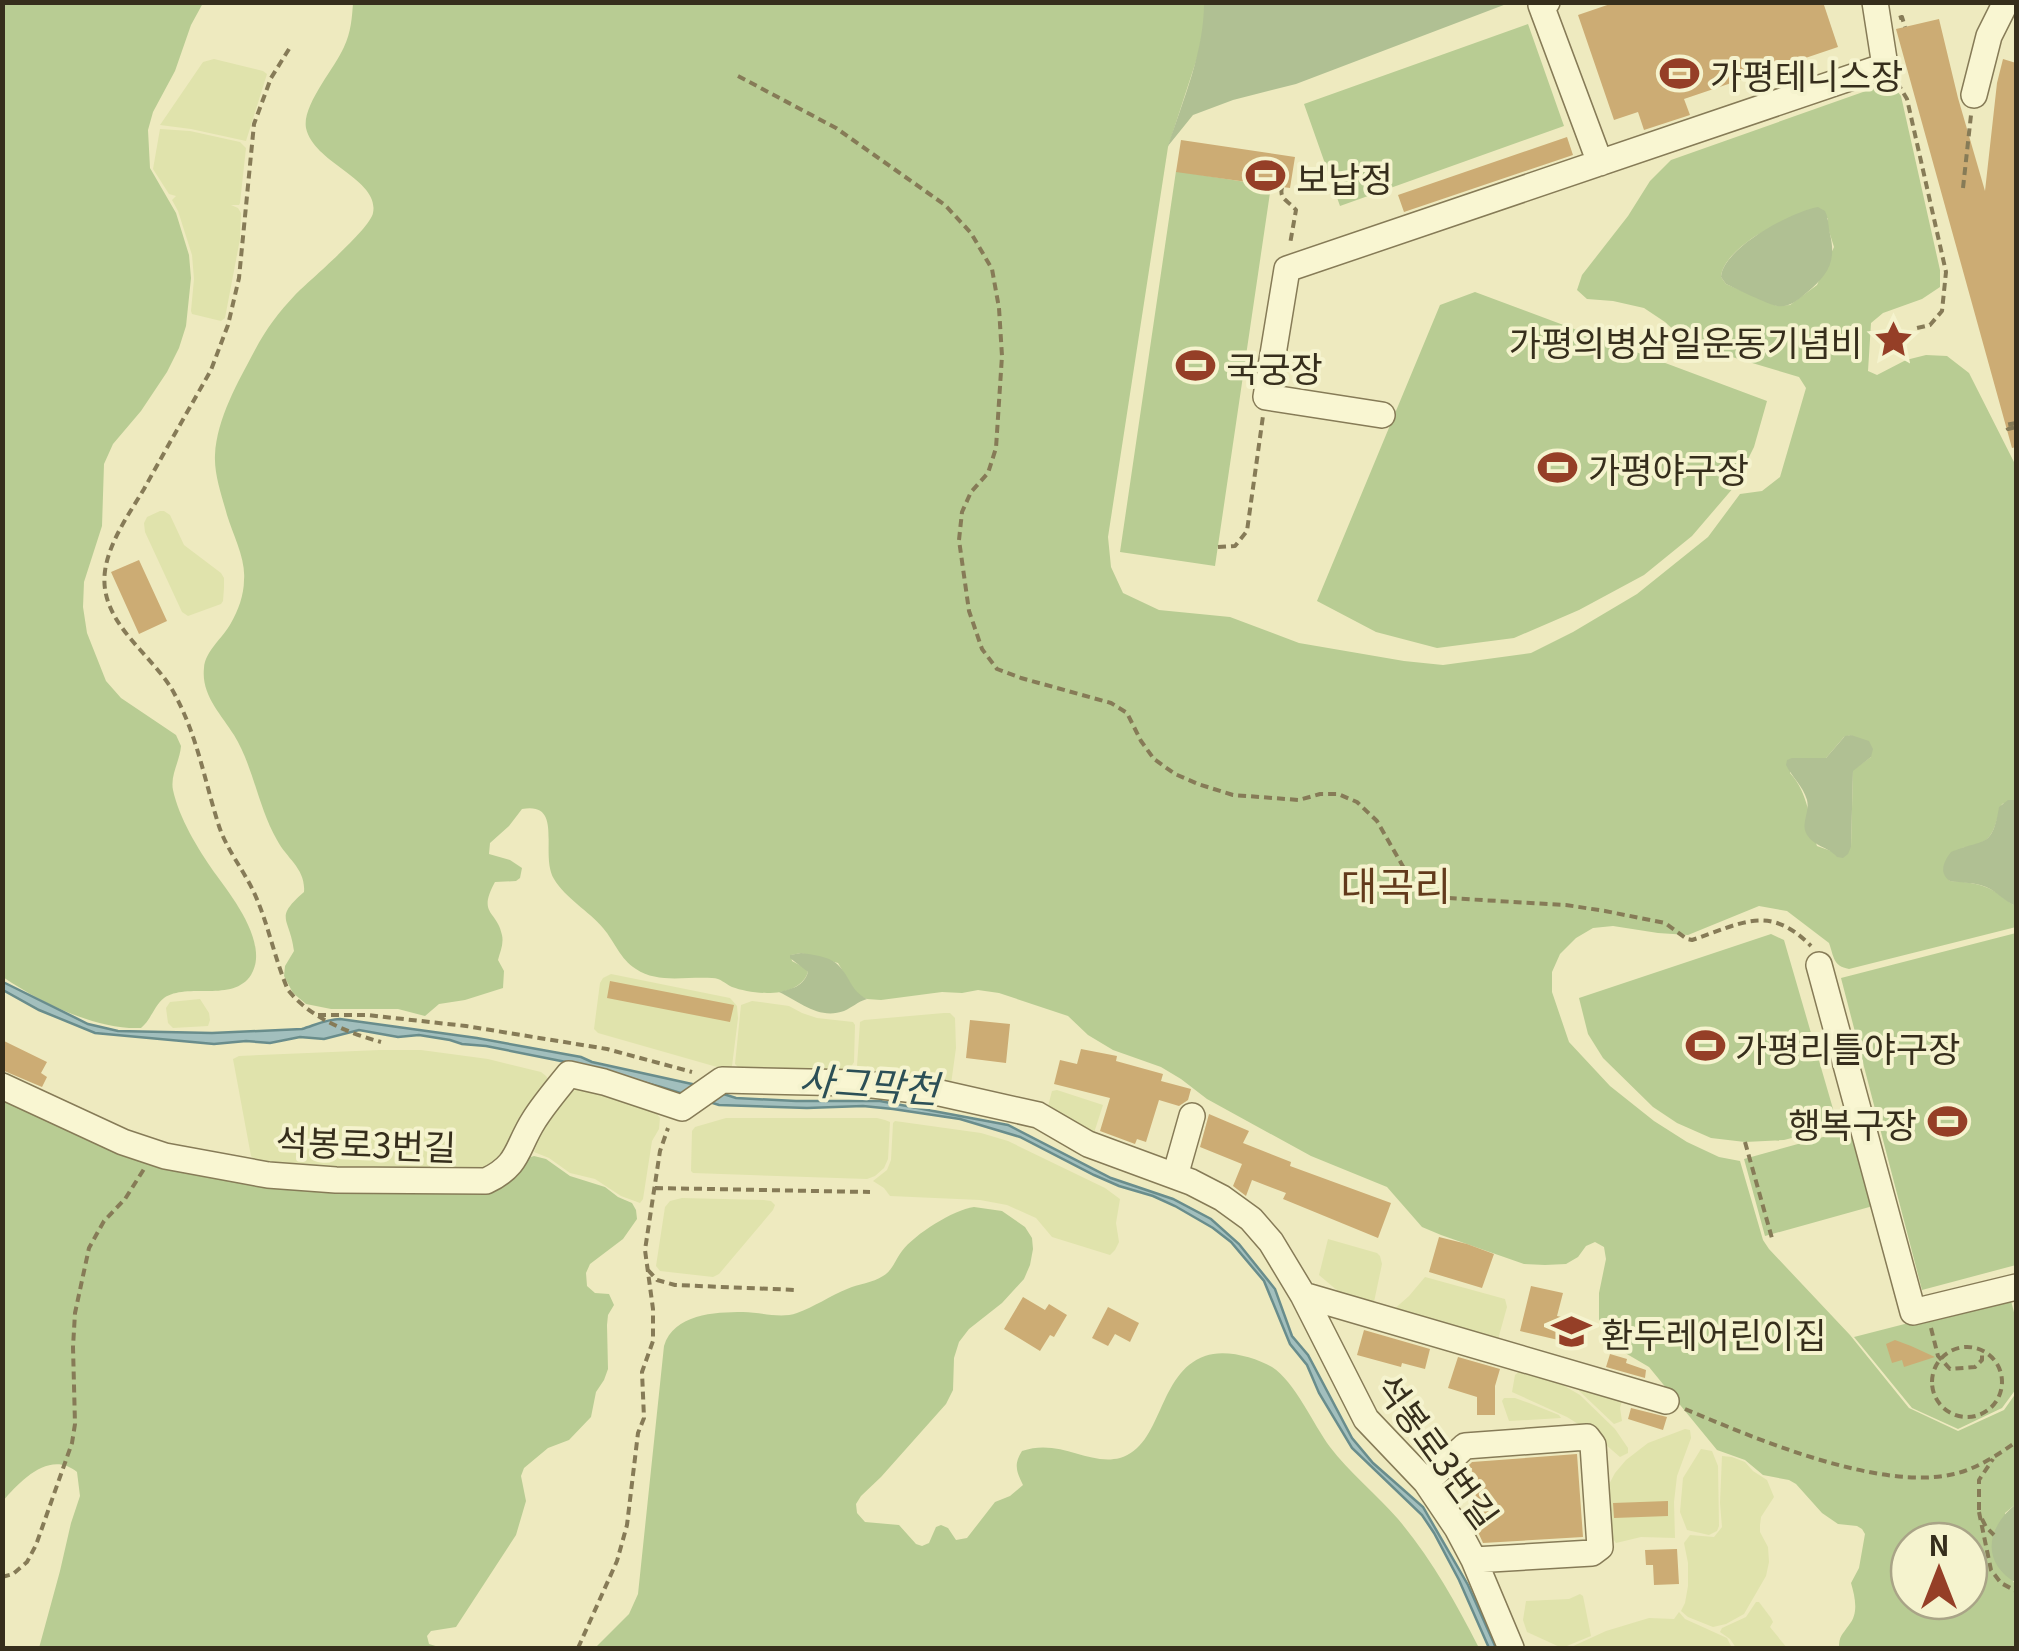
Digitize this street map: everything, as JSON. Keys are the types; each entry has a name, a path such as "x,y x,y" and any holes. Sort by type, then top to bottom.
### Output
{"street":[{"path":"1548,2 1541,5 1600,163"},
{"path":"1382,415 1266,396 1287,269 1886,66 1875,2"},
{"path":"1974,96 1989,36 2006,2"},
{"path":"1819,965 1920,1310 2016,1286"},
{"name":"석봉로3번길","path":"2,1086 123,1142 152,1151 268,1175 336,1180 486,1182 512,1164 533,1121 568,1074 682,1108"},
{"path":"682,1108 722,1080"},
{"name":"석봉로3번길","path":"722,1080 856,1084 940,1093 1038,1116 1088,1144 1222,1198 1251,1219 1271,1242 1303,1295 1366,1420 1426,1482 1457,1528 1511,1648"},
{"path":"1174,1176 1192,1116"},
{"name":"석봉로3번길","path":"1303,1295 1666,1401"},
{"path":"1426,1482 1465,1446 1587,1437 1590,1440 1600,1547 1592,1553 1474,1560"}],"path":[{"path":"290,49 272,78 254,124 239,278 220,349 117,538 105,572 105,585 112,610 129,639 163,676 194,734 222,833 256,896 288,990 318,1015 354,1035 380,1042"},
{"path":"1886,66 1907,99 1946,272 1942,311 1930,326 1917,328"},
{"path":"738,76 836,128 945,204 971,233 992,269 1002,356 996,448 988,473 971,492 962,512 959,540 969,612 982,649 997,669 1111,703 1127,713 1154,759 1174,774 1198,784 1232,795 1299,800 1338,794 1357,802 1377,821 1409,877 1427,893 1606,911 1666,923 1687,940 1756,918 1772,920 1787,926 1811,945 1819,965"},
{"path":"1963,188 1974,96"},
{"path":"1282,187 1283,200 1296,210 1287,269"},
{"path":"1218,547 1234,546 1247,530 1266,396"},
{"path":"318,1015 408,1018 535,1036 722,1080"},
{"path":"578,1648 616,1561 627,1524 638,1433 644,1418 642,1372 653,1341 645,1250 660,1151 666,1131 682,1108"},
{"path":"1745,1142 1773,1242"},
{"path":"2,1577 13,1574 27,1562 36,1545 72,1443 75,1313 88,1248 104,1221 141,1176 152,1151"},
{"path":"656,1188 870,1192"},
{"path":"646,1266 656,1280 675,1285 796,1290"},
{"path":"1920,1310 1940,1360 1950,1369 1969,1369 1980,1364 1982,1350"},
{"path":"1960,1347 1982,1350 1992,1356 2003,1377 1999,1400 1991,1409 1970,1418 1947,1412 1933,1393 1934,1370 1940,1360 1960,1347"},
{"path":"1666,1401 1820,1460 1911,1478 1954,1474 1994,1457 2016,1442"},
{"path":"1994,1457 1979,1480 1979,1512 1990,1570 2016,1591"},
{"path":"1979,1512 1994,1535"}],"green space":[{"path":"1204,2 1509,3 1296,84 1193,115 1168,146 1197,58"},
{"path":"2,3 203,3 148,130 150,168 176,213 189,255 186,326 167,372 113,444 104,464 102,526 84,582 83,607 87,633 106,681 121,698 176,735 181,746 173,779 176,801 196,843 246,921 256,949 256,963 251,975 233,988 164,998 141,1028 105,1024 69,1013 3,977"},
{"path":"353,3 1204,3 1198,55 1168,147 1108,537 1111,567 1123,593 1159,610 1230,617 1299,643 1443,665 1531,653 1573,632 1637,594 1708,537 1740,494 1762,491 1780,477 1806,388 1799,377 1695,346 1644,308 1587,299 1577,290 1582,275 1650,181 1671,160 1880,86 1894,87 1901,96 1940,270 1940,287 1922,299 1883,313 1871,323 1868,371 1877,375 1906,360 1926,355 1947,356 1969,373 2016,466 2016,800 2002,804 1987,839 1962,848 1944,873 1950,881 1983,886 2016,906 2016,927 1849,969 1837,963 1829,943 1787,911 1759,906 1688,935 1613,926 1593,928 1560,954 1552,972 1552,992 1569,1042 1610,1086 1687,1142 1719,1157 1740,1161 1769,1249 1850,1335 1909,1408 1958,1431 2004,1410 2016,1393 2016,1504 2005,1513 2016,1583 2016,1648 1839,1648 1841,1636 1854,1615 1851,1583 1859,1568 1865,1534 1857,1526 1838,1524 1822,1513 1789,1480 1763,1475 1745,1460 1717,1450 1649,1367 1615,1347 1599,1319 1604,1247 1595,1242 1586,1246 1566,1264 1524,1264 1441,1235 1422,1227 1387,1187 1311,1156 1207,1099 1161,1067 1113,1050 1088,1035 1068,1016 999,993 978,990 867,999 857,995 838,963 801,953 791,955 792,961 808,972 803,981 775,993 741,990 715,978 645,974 626,960 603,928 554,879 547,821 535,809 522,809 490,843 489,854 522,868 516,881 495,882 488,901 502,935 498,960 504,971 503,988 439,1004 425,1016 398,1009 331,1009 306,1004 293,993 284,976 294,951 286,914 304,892 304,884 271,827 241,748 213,704 204,678 208,656 234,618 244,586 243,564 219,485 215,455 229,401 273,321 351,242 373,213 367,190 321,152 306,128 309,109 340,56 351,25","holes":["1828,218 1834,247 1817,285 1790,305 1777,306 1726,284 1721,277 1733,255 1764,231","1851,735 1871,757 1853,770 1851,847 1834,852 1817,846 1805,798 1790,773 1792,758 1826,758 1844,737"]},
{"path":"1528,24 1564,126 1340,206 1304,104"},
{"path":"214,59 267,74 246,141 160,125 203,62"},
{"path":"160,129 240,142 246,148 240,203 231,205 241,213 240,239 225,318 221,321 191,311 192,255 172,200 176,196 169,194 153,169"},
{"name":"국궁장","path":"1176,171 1271,186 1215,566 1120,552"},
{"path":"1818,207 1827,217 1831,261 1824,275 1802,297 1789,305 1777,306 1726,284 1721,277 1725,266 1745,243 1792,216"},
{"name":"가평야구장","path":"1475,292 1767,401 1754,447 1734,487 1692,536 1644,575 1579,610 1514,638 1437,648 1376,632 1317,601 1440,305"},
{"path":"160,511 170,515 184,545 221,573 221,604 188,616 182,612 145,532 147,517"},
{"path":"1845,736 1869,741 1873,749 1871,757 1853,771 1851,847 1843,858 1809,838 1804,825 1807,800 1786,765 1792,758 1826,758"},
{"path":"2008,800 2016,800 2016,906 1982,885 1950,881 1943,871 1951,852 1990,836 1999,807"},
{"name":"행복구장","path":"2016,933 2016,1265 1922,1290 1841,978"},
{"name":"가평리틀야구장","path":"1771,934 1784,940 1838,1126 1784,1140 1745,1142 1711,1138 1653,1107 1603,1058 1588,1034 1579,998"},
{"path":"801,953 832,960 867,999 844,1011 826,1013 779,992 804,981 808,972 790,958"},
{"path":"611,974 730,998 737,1006 738,1018 732,1066 717,1067 598,1033 594,1029 600,983"},
{"path":"200,999 209,1013 208,1026 173,1028 168,1023 166,1008 170,1002"},
{"path":"752,1001 789,1006 817,1018 853,1022 854,1062 849,1070 843,1073 738,1067 735,1064 741,1005"},
{"path":"950,1013 955,1018 956,1048 951,1084 859,1070 860,1022"},
{"path":"421,1050 488,1059 541,1072 549,1081 504,1158 486,1172 326,1172 258,1163 251,1156 233,1059"},
{"path":"577,1089 654,1110 660,1118 640,1203 595,1179 570,1173 534,1152 544,1122 565,1095"},
{"path":"1052,1091 1103,1105 1093,1136 1047,1110"},
{"path":"3,1099 121,1153 435,1188 534,1156 632,1203 637,1219 623,1239 590,1264 586,1273 587,1286 595,1293 609,1294 614,1305 607,1325 608,1369 596,1392 591,1417 569,1440 548,1448 524,1468 521,1476 526,1501 516,1535 456,1627 431,1631 427,1636 429,1644 442,1648 39,1648 80,1496 77,1472 57,1464 37,1470 3,1501"},
{"path":"726,1118 885,1120 890,1122 888,1159 884,1168 867,1179 693,1173 692,1131"},
{"path":"895,1121 981,1133 1008,1141 1105,1188 1120,1199 1116,1223 1119,1242 1115,1250 1110,1255 1052,1237 1036,1218 1007,1205 890,1196 873,1181 887,1170 891,1160"},
{"path":"1852,1129 1873,1206 1765,1236 1744,1159"},
{"path":"682,1198 764,1200 775,1205 713,1277 660,1271 656,1266 665,1207"},
{"path":"974,1207 1002,1211 1025,1227 1032,1238 1030,1265 1024,1279 1002,1303 959,1342 953,1390 946,1404 861,1496 856,1504 857,1513 865,1522 899,1525 922,1546 929,1543 936,1527 941,1525 956,1540 967,1538 995,1502 1023,1485 1017,1468 1022,1451 1049,1448 1097,1458 1120,1458 1145,1439 1168,1393 1189,1365 1213,1354 1239,1355 1272,1367 1288,1383 1330,1447 1421,1549 1479,1648 595,1648 629,1614 638,1594 664,1346 669,1335 686,1321 708,1314 791,1315 803,1311 883,1276 908,1244 925,1230"},
{"path":"1328,1239 1380,1256 1382,1264 1374,1302 1345,1297 1319,1275"},
{"path":"1425,1277 1505,1299 1507,1307 1497,1343 1392,1311"},
{"path":"2010,1297 2016,1320 2016,1389 2002,1408 1958,1429 1912,1408 1854,1337"},
{"path":"1520,1371 1554,1380 1580,1395 1615,1429 1628,1453 1620,1457 1567,1417 1512,1392 1515,1375"},
{"path":"1574,1386 1623,1397 1622,1421 1614,1424"},
{"path":"1504,1398 1515,1398 1561,1418 1509,1421"},
{"path":"1690,1430 1691,1438 1677,1476 1675,1538 1641,1537 1616,1543 1609,1533 1606,1490 1615,1473 1648,1443"},
{"path":"1701,1449 1712,1451 1718,1466 1719,1526 1709,1535 1687,1530 1680,1512 1683,1478"},
{"path":"1722,1456 1745,1462 1767,1480 1774,1497 1760,1525 1768,1547 1766,1576 1744,1614 1713,1627 1681,1611 1688,1586 1684,1543 1690,1535 1714,1537 1722,1527"},
{"path":"2016,1504 2016,1583 1997,1565 1992,1545 1998,1524"},
{"path":"1580,1594 1591,1636 1562,1648 1527,1632 1523,1620 1526,1601 1569,1599"},
{"path":"1756,1602 1771,1618 1770,1627 1787,1648 1736,1648 1720,1632 1746,1617"},
{"path":"1679,1612 1685,1619 1727,1638 1732,1648 1569,1648 1649,1618 1674,1619"}],"water":[{"path":"3,982 88,1024 118,1031 212,1033 302,1029 340,1019 581,1057 736,1098 880,1101 1008,1125 1111,1178 1173,1199 1211,1219 1239,1244 1275,1289 1292,1336 1308,1355 1352,1438 1373,1463 1423,1507 1468,1585 1496,1648 1489,1648 1459,1580 1422,1515 1352,1448 1307,1365 1290,1344 1264,1281 1231,1242 1213,1228 1153,1196 1094,1175 1020,1137 960,1119 863,1106 719,1105 571,1063 419,1035 398,1037 359,1030 324,1039 300,1037 270,1043 214,1044 95,1033 39,1010 3,990"}],"building":[{"name":"가평테니스장","path":"1616,2 1823,2 1838,47 1684,99 1690,115 1644,130 1638,112 1614,120 1578,15"},
{"path":"1939,19 1985,191 1997,83 2003,59 2016,63 2016,447 2012,448 1896,29"},
{"path":"1567,137 1573,155 1404,212 1398,195"},
{"path":"1181,140 1295,157 1290,188 1176,172"},
{"path":"139,560 167,621 139,634 111,572"},
{"path":"610,981 734,1005 730,1022 607,998"},
{"path":"970,1020 1010,1024 1006,1063 966,1058"},
{"path":"2,1040 47,1062 41,1073 47,1077 42,1087 2,1070"},
{"path":"1081,1049 1117,1056 1116,1061 1163,1074 1161,1081 1191,1089 1188,1100 1179,1106 1159,1100 1146,1142 1137,1139 1135,1144 1100,1131 1110,1098 1054,1084 1060,1060 1077,1064"},
{"path":"1209,1114 1249,1131 1243,1143 1291,1162 1290,1166 1391,1203 1378,1238 1283,1199 1286,1193 1252,1180 1246,1196 1233,1186 1242,1164 1200,1147"},
{"path":"1439,1237 1494,1254 1482,1288 1429,1272"},
{"path":"1531,1286 1563,1293 1557,1316 1589,1323 1584,1346 1520,1331"},
{"path":"1023,1297 1045,1310 1049,1304 1067,1315 1040,1351 1004,1329"},
{"path":"1108,1307 1139,1323 1130,1342 1115,1334 1108,1346 1092,1338"},
{"path":"1364,1330 1430,1349 1425,1369 1357,1355"},
{"path":"1895,1340 1935,1357 1904,1367 1902,1360 1892,1363 1886,1344"},
{"path":"1610,1354 1646,1370 1645,1378 1606,1367"},
{"path":"1458,1357 1500,1369 1495,1386 1495,1415 1477,1415 1477,1397 1448,1388"},
{"path":"1631,1408 1667,1417 1663,1430 1628,1419"},
{"path":"1577,1454 1583,1537 1483,1543 1478,1532 1472,1468 1468,1468 1472,1462"},
{"path":"1668,1501 1668,1516 1614,1518 1613,1503"},
{"path":"1677,1549 1679,1584 1654,1585 1653,1565 1646,1565 1645,1550"}],"place":[{"name":"가평테니스장","path":"1680,73"},
{"name":"보납정","path":"1266,176"},
{"name":"가평의병삼일운동기념비","path":"1893,340"},
{"name":"국궁장","path":"1196,366"},
{"name":"가평야구장","path":"1558,467"},
{"name":"가평리틀야구장","path":"1705,1046"},
{"name":"행복구장","path":"1947,1122"},
{"name":"환두레어린이집","path":"1571,1332"}],"district":[{"name":"대곡리","path":"1396,884"}],"water label":[{"name":"사그막천","path":"869,1082"}]}
